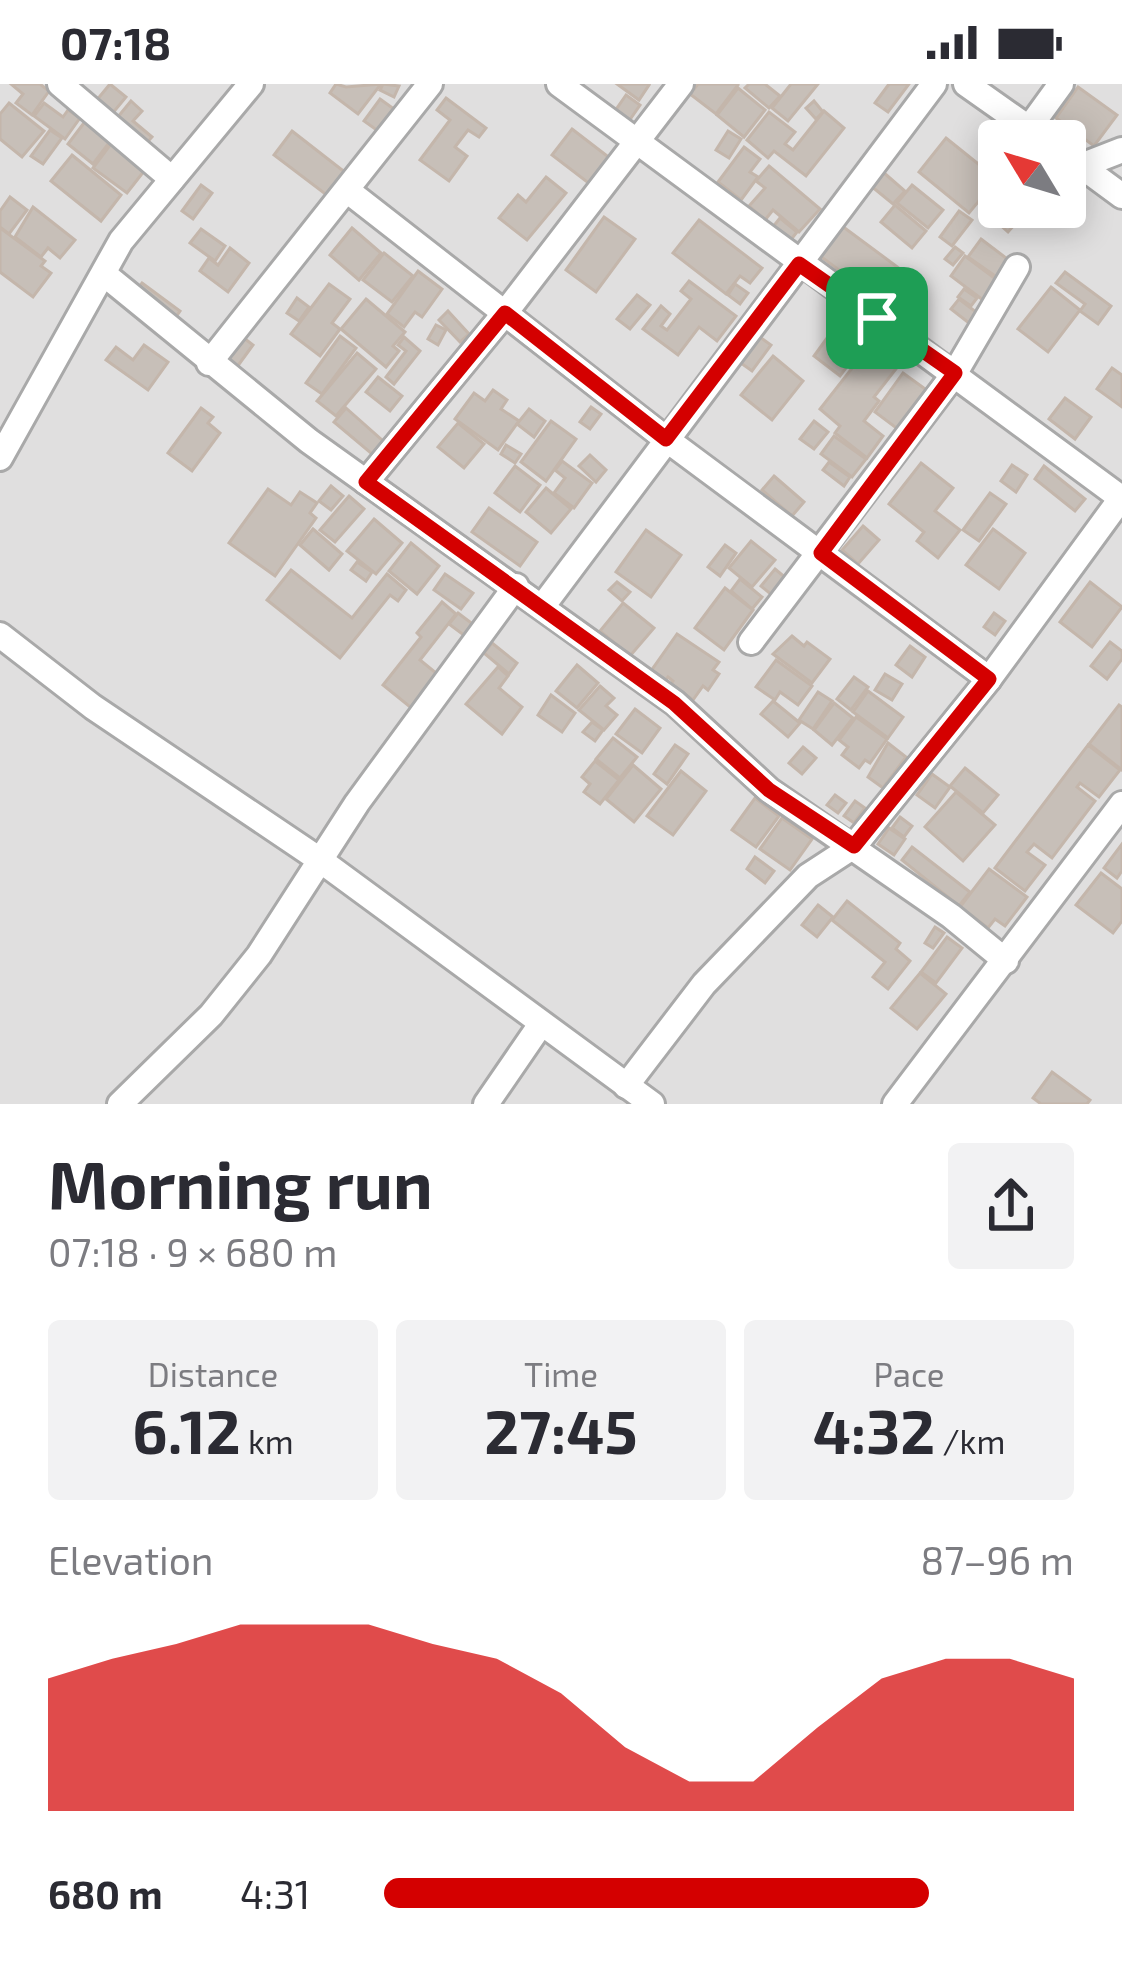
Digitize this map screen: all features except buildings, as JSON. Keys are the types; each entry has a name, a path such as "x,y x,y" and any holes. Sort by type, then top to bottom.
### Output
{"street":[{"path":"60,84 172,179"},
{"path":"0,458 122,241 251,84"},
{"path":"209,363 430,84"},
{"path":"559,84 1121,498 989,679 854,846 808,877 704,984 626,1086"},
{"path":"366,482 505,313 681,84"},
{"path":"542,607 934,84"},
{"path":"966,84 1017,120"},
{"path":"1045,120 1061,84"},
{"path":"1086,157 1122,150"},
{"path":"1086,170 1122,196"},
{"path":"348,191 666,439 989,679"},
{"path":"751,642 955,373 1017,267"},
{"path":"104,274 209,363 366,482 674,703 769,790 854,846 1006,961"},
{"path":"120,1104 211,1015 259,955 320,860 516,586"},
{"path":"0,634 93,707 320,860 652,1104"},
{"path":"895,1104 1122,804"},
{"path":"486,1104 542,1024"}],"shaded area":[{"path":"0,84 1122,84 1122,1104 0,1104"}],"route":[{"path":"799,264 877,318 955,373 821,553 989,679 854,846 769,790 674,703 366,482 505,313 666,439 799,264"}]}
